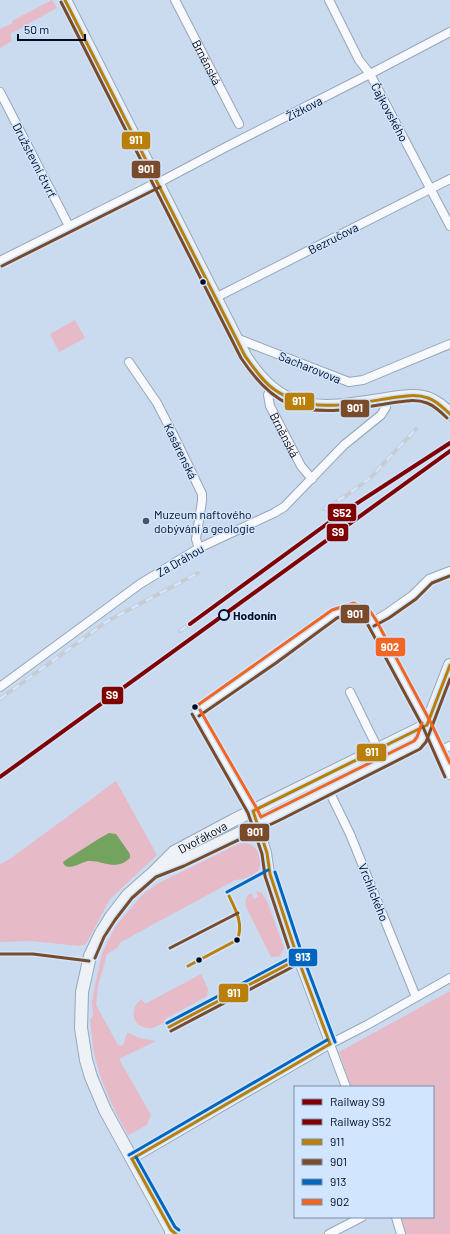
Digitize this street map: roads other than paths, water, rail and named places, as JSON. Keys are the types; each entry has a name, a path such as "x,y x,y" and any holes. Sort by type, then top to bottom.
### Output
{"main road":[{"name":"Brněnská","path":"65,0 215,298 245,356 259,377 283,396 293,401 320,406 413,395 425,397 441,405 450,414"},
{"path":"427,725 450,665"},
{"name":"Dvořákova","path":"173,1233 105,1110 91,1077 86,1060 81,1028 82,992 90,956 100,935 111,917 128,895 174,852 202,836 427,725"},
{"name":"Dvořákova","path":"153,873 182,861 417,745 421,740 427,725"}],"street":[{"name":"Brněnská","path":"175,0 239,124"},
{"name":"Čajkovského","path":"329,0 359,60 370,74 450,226"},
{"name":"Žižkova","path":"158,184 226,147 450,32"},
{"name":"Družstevní čtvrť","path":"0,92 70,228"},
{"name":"Bezručova","path":"215,298 450,179"},
{"path":"0,262 158,184"},
{"name":"Sacharovova","path":"236,338 349,382 364,380 450,344"},
{"name":"Kasárenská","path":"129,362 157,403 202,494 196,539 199,548"},
{"name":"Brněnská","path":"271,387 268,395 270,406 301,466 312,480"},
{"name":"Za Dráhou","path":"0,686 140,584 199,548 274,514 288,504 344,446 382,415 386,407 387,398"},
{"path":"372,622 413,595 429,579 450,571"},
{"path":"346,1086 295,952 270,874 267,853 253,811 196,712 335,614 353,608 360,610 367,615 372,622 427,725 450,775"},
{"path":"350,692 378,749"},
{"path":"439,752 450,746"},
{"name":"Vrchlického","path":"328,789 350,834 416,997"},
{"path":"132,1159 330,1044 450,978"},
{"path":"329,1234 360,1218"},
{"path":"396,1218 401,1234"}],"railway":[{"path":"324,509 369,479 416,429"},
{"path":"0,699 106,622 198,573"},
{"path":"180,631 190,624"}],"rail line":[{"name":"S52","path":"190,624 342,513 450,443"},
{"name":"S9","path":"0,777 450,451"}],"place":[{"name":"Muzeum naftového dobývání a geologie","path":"146,521"},
{"name":"Hodonín","path":"224,615"}]}
